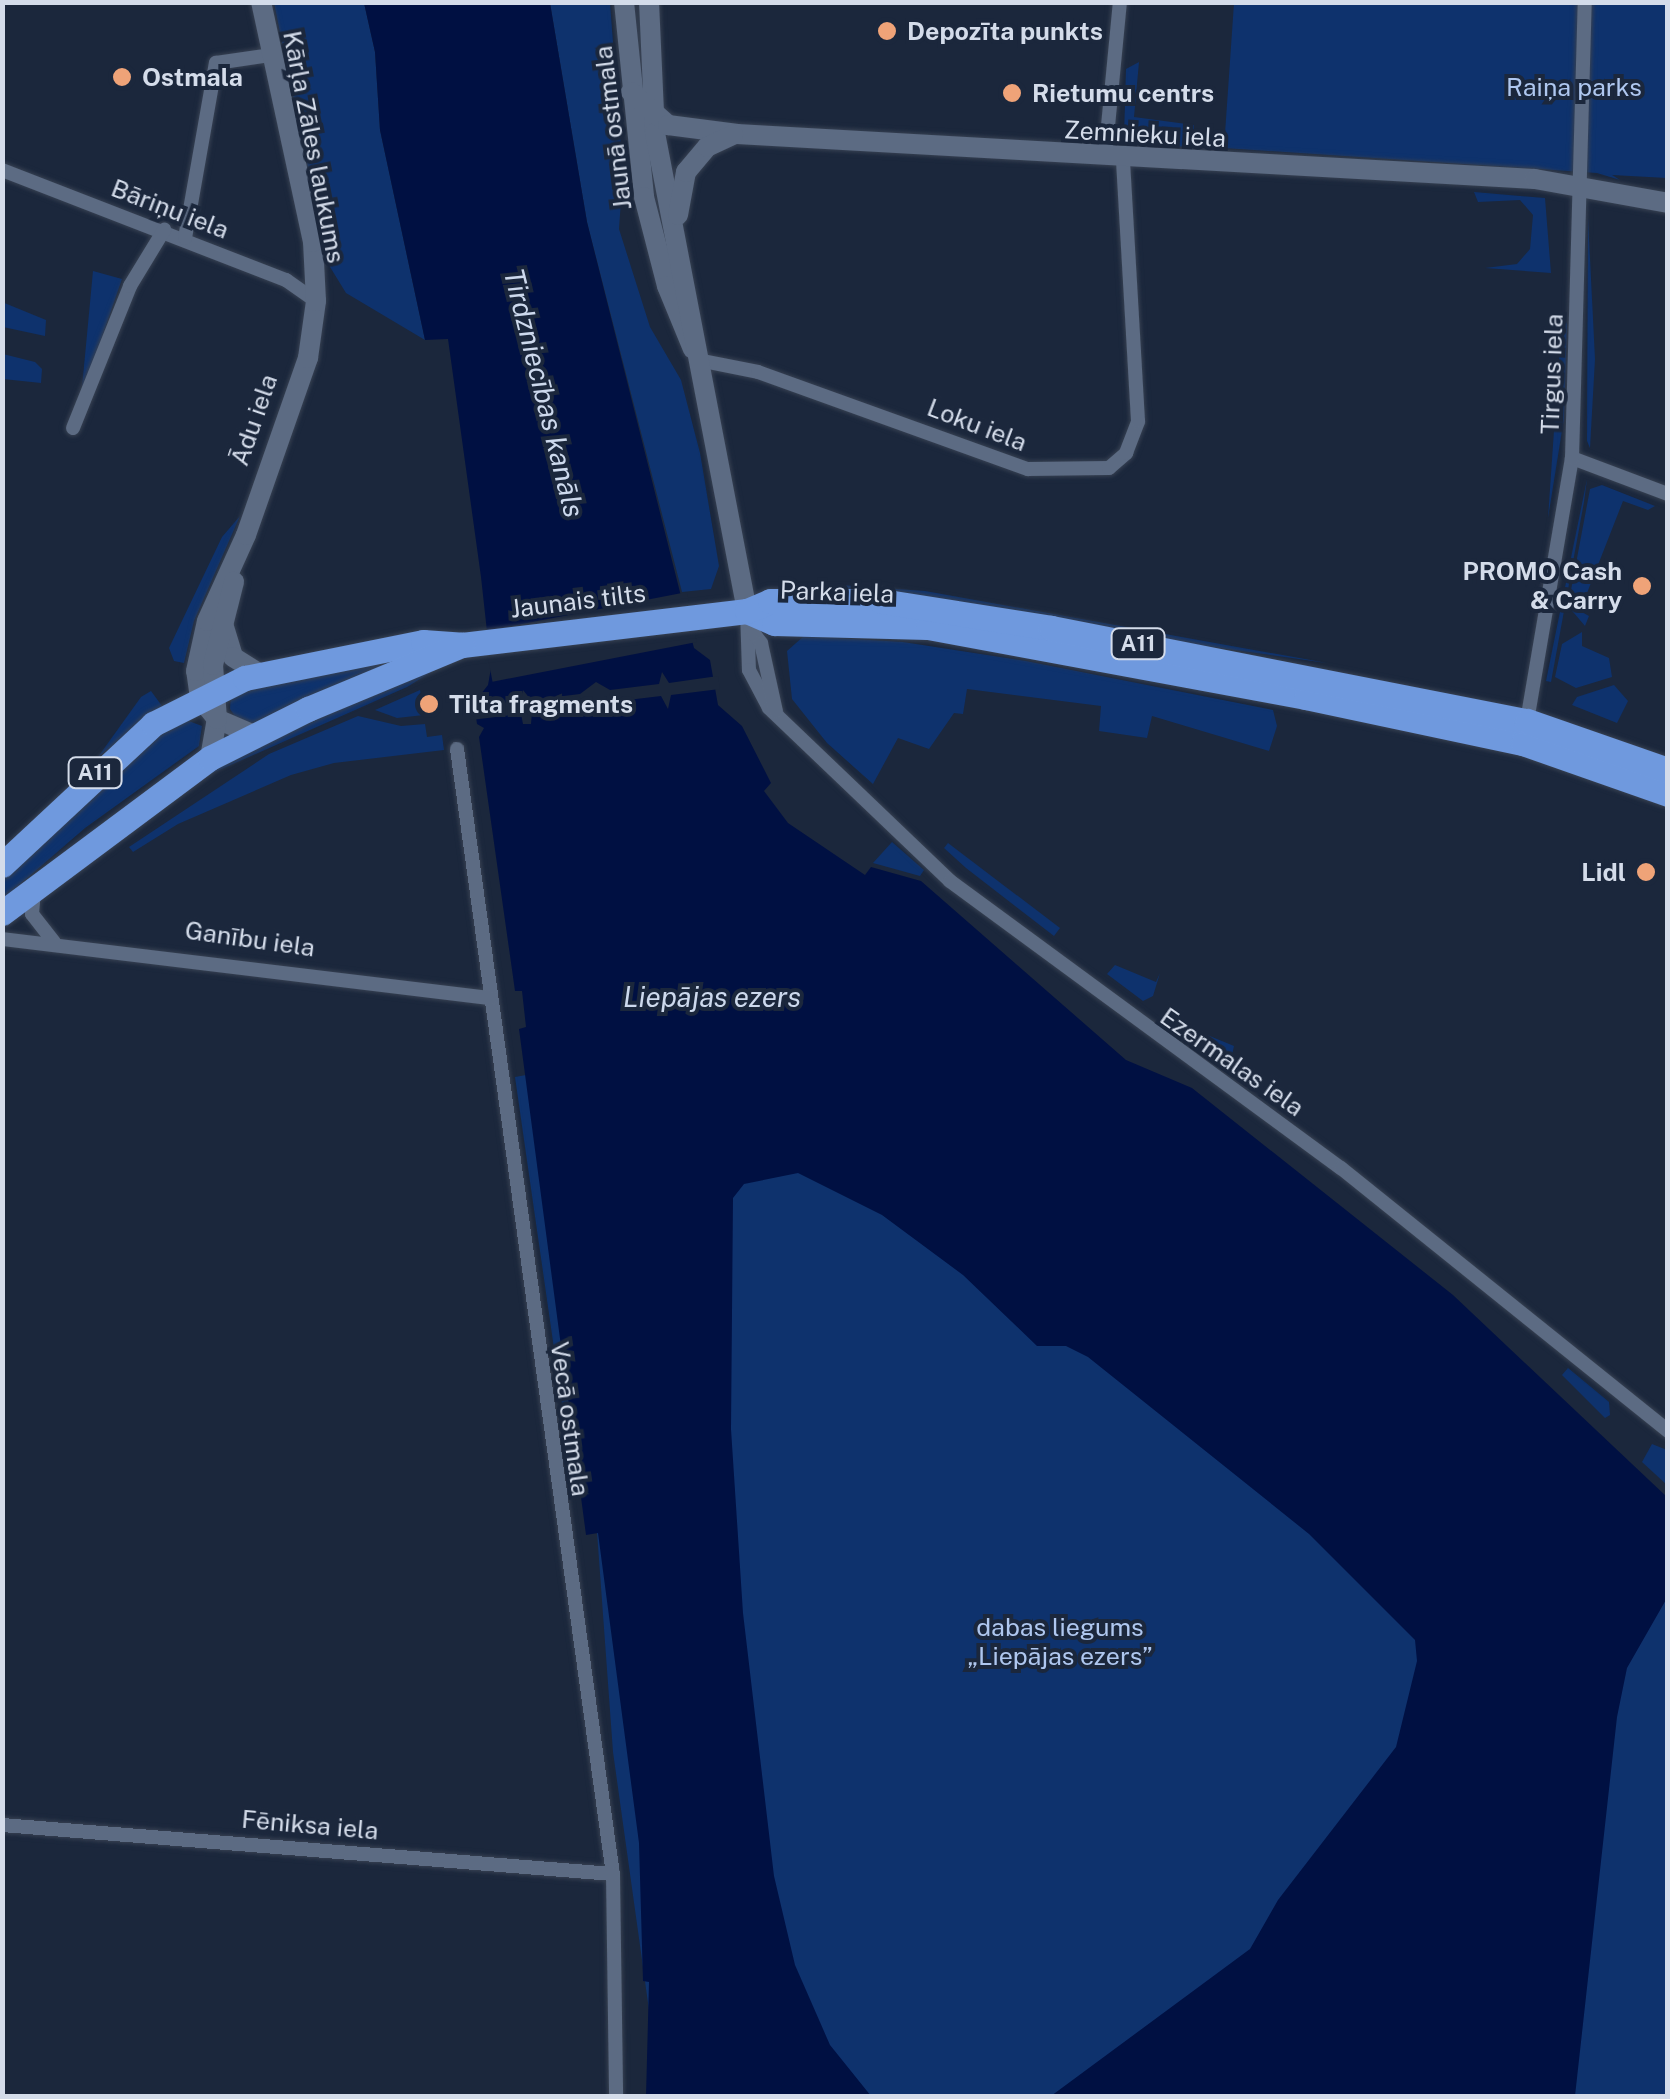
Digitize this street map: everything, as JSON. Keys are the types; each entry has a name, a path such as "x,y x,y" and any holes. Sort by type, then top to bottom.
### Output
{"highway":[{"name":"Jaunais tilts","path":"462,645 702,616 748,620"},
{"name":"Parka iela","path":"748,620 928,627 1525,732 1668,770"},
{"name":"A11","path":"2,864 112,756 207,695 260,674 423,642 462,645"},
{"name":"A11","path":"2,913 210,758 462,645"},
{"name":"Parka iela","path":"1525,732 1668,794"}],"main road":[{"name":"Kārļa Zāles laukums","path":"261,2 313,242 316,301"},
{"name":"Jaunā ostmala","path":"624,2 631,92 656,247 698,360"},
{"name":"Jaunā ostmala","path":"649,2 654,112 748,620"},
{"name":"Zemnieku iela","path":"631,92 668,125 737,134 1578,183 1668,204"},
{"path":"681,257 681,180 706,148 737,134"},
{"name":"Ādu iela","path":"210,758 217,719 207,695 201,638 238,556 308,358 316,301"},
{"name":"Ādu iela","path":"207,695 238,556"},
{"path":"225,614 233,657 260,674"},
{"path":"217,719 254,736"}],"street":[{"path":"1114,158 1120,2"},
{"name":"Tirgus iela","path":"1525,732 1572,458 1585,2"},
{"path":"186,238 216,63 271,55"},
{"name":"Loku iela","path":"698,360 758,372 1028,469 1108,468 1126,453 1138,421 1114,158"},
{"name":"Bāriņu iela","path":"2,170 186,238 286,280 316,301"},
{"path":"73,428 130,286 164,230"},
{"path":"1572,458 1668,494"},
{"name":"Ezermalas iela","path":"748,620 749,670 780,721 984,908 1341,1168 1668,1431"},
{"name":"Vecā ostmala","path":"456,750 613,1874 616,2096"},
{"path":"34,886 32,914 54,942"},
{"name":"Ganību iela","path":"2,939 54,942 490,998"},
{"name":"Fēniksa iela","path":"2,1825 613,1874"}],"green space":[{"path":"274,3 364,3 375,52 380,130 425,340 346,293 327,262"},
{"path":"550,3 610,3 623,172 619,229 650,327 681,380 700,453 719,566 711,589 682,592 587,222"},
{"name":"Raiņa parks","path":"1234,3 1667,3 1667,178 1612,175 1620,180 1597,173 1224,148"},
{"path":"1139,62 1134,117 1194,125 1193,147 1139,145 1124,137 1126,69"},
{"path":"1474,192 1545,198 1551,273 1485,268 1517,264 1530,249 1533,215 1520,200 1478,202"},
{"path":"1588,218 1595,359 1590,448 1587,441"},
{"path":"93,271 122,279 81,398"},
{"path":"2,302 46,320 45,336 3,327"},
{"path":"1562,314 1567,324 1564,418 1548,518"},
{"path":"3,354 35,362 42,369 41,383 3,379"},
{"path":"1587,479 1584,502 1551,682 1546,681"},
{"path":"1602,485 1655,506 1648,510 1623,501 1580,611 1589,616 1585,626 1568,606 1590,489"},
{"path":"240,516 194,621 184,663 174,661 169,648 222,537"},
{"path":"825,584 925,591 1327,663 807,590"},
{"path":"1582,632 1582,646 1609,658 1612,677 1576,688 1555,677 1562,644"},
{"path":"804,636 903,642 1026,661 1273,710 1277,726 1269,751 1152,716 1147,738 1099,731 1101,706 967,689 963,714 954,713 929,749 898,738 873,784 827,743 792,699 787,651"},
{"path":"428,653 252,724 239,722 230,709 231,692"},
{"path":"433,671 407,687 208,775 252,746"},
{"path":"1614,685 1628,701 1617,723 1572,705 1577,697"},
{"path":"420,690 424,715 397,718 375,710"},
{"path":"151,691 162,706 98,757 141,697"},
{"path":"358,716 401,726 425,724 427,737 442,735 444,750 334,763 291,775 178,824 133,852 129,847 269,754"},
{"path":"181,718 202,726 199,746 85,828 3,899 3,881 99,784"},
{"path":"892,842 924,870 920,876 873,863"},
{"path":"948,843 1060,928 1054,936 966,868 944,848"},
{"path":"1115,965 1156,982 1160,973 1153,996 1143,1001 1107,974"},
{"name":"dabas liegums „Liepājas ezers”","path":"941,999 1667,1535 1667,2096 661,2096 613,1752 597,1532 571,1418 564,1418 515,1077"},
{"path":"1176,1025 1234,1046 1230,1064"},
{"path":"1568,1368 1609,1402 1610,1415 1605,1418 1562,1375"},
{"path":"1652,1444 1667,1450 1667,1485 1642,1462"}],"water":[{"name":"Liepājas ezers","path":"364,3 550,3 587,222 694,648 710,660 718,705 742,726 771,783 764,791 788,823 865,875 871,867 921,881 1126,1060 1192,1088 1453,1295 1667,1497 1667,1598 1627,1668 1617,1717 1575,2096 1051,2096 1250,1949 1278,1900 1396,1747 1417,1661 1415,1640 1309,1534 1088,1357 1066,1346 1037,1346 963,1275 882,1215 798,1173 744,1184 733,1198 731,1429 743,1613 774,1876 795,1965 830,2045 871,2096 646,2096 649,1982 643,1981 639,1843 598,1533 586,1535 519,1029 526,1027 522,991 515,991 479,737 484,728 477,724 474,703 488,685 491,668 481,577 448,339 425,340 380,130 375,52"}],"pier":[{"path":"687,592 697,642 493,682 483,632"},
{"path":"662,672 669,683 718,676 720,689 671,695 668,709 661,696 611,702 598,715 581,706 532,712 531,724 523,724 521,714 471,720 470,707 520,701 523,690 531,700 580,694 596,682 610,690 659,684"}],"place":[{"name":"Depozīta punkts","path":"887,31"},
{"name":"Ostmala","path":"122,77"},
{"name":"Rietumu centrs","path":"1012,93"},
{"name":"PROMO Cash & Carry","path":"1642,586"},
{"name":"Tilta fragments","path":"429,704"},
{"name":"Lidl","path":"1646,872"}],"water label":[{"name":"Tirdzniecības kanāls","path":"544,393"}]}
